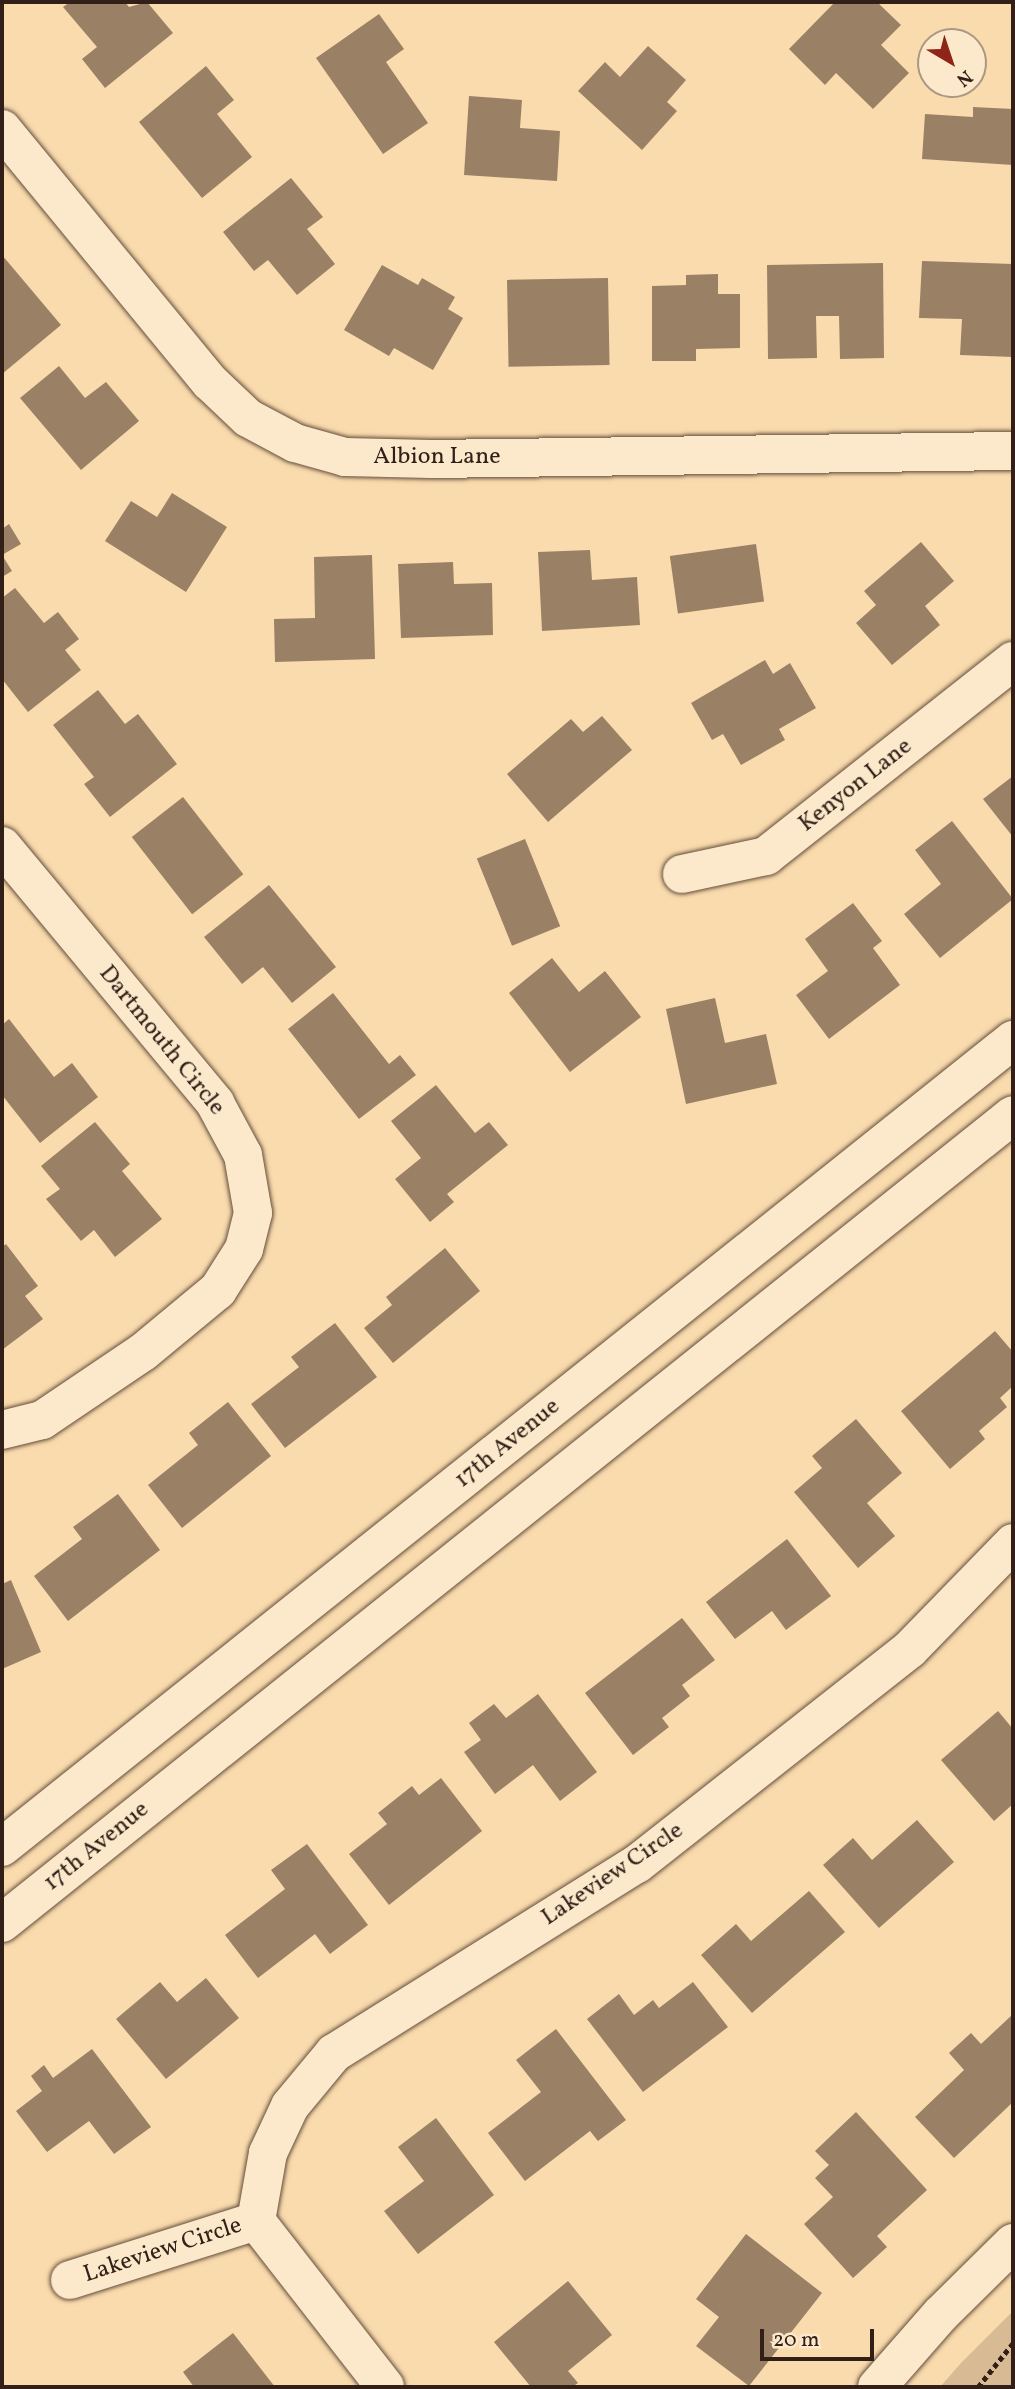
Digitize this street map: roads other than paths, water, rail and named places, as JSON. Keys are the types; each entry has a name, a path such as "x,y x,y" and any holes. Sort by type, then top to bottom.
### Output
{"street":[{"name":"Albion Lane","path":"2,129 210,382 248,418 295,443 345,457 431,459 1013,451"},
{"name":"Kenyon Lane","path":"682,874 766,856 1013,661"},
{"name":"Dartmouth Circle","path":"2,846 215,1102 243,1155 253,1213 244,1249 218,1290 143,1352 42,1420 2,1430"},
{"name":"17th Avenue","path":"2,1847 1013,1040"},
{"name":"17th Avenue","path":"2,1923 1013,1115"},
{"name":"Lakeview Circle","path":"385,2387 256,2221 268,2153 290,2106 334,2053 637,1864 910,1649 1013,1543"},
{"name":"Lakeview Circle","path":"70,2280 256,2221"},
{"path":"877,2387 941,2314 1013,2244"}]}
